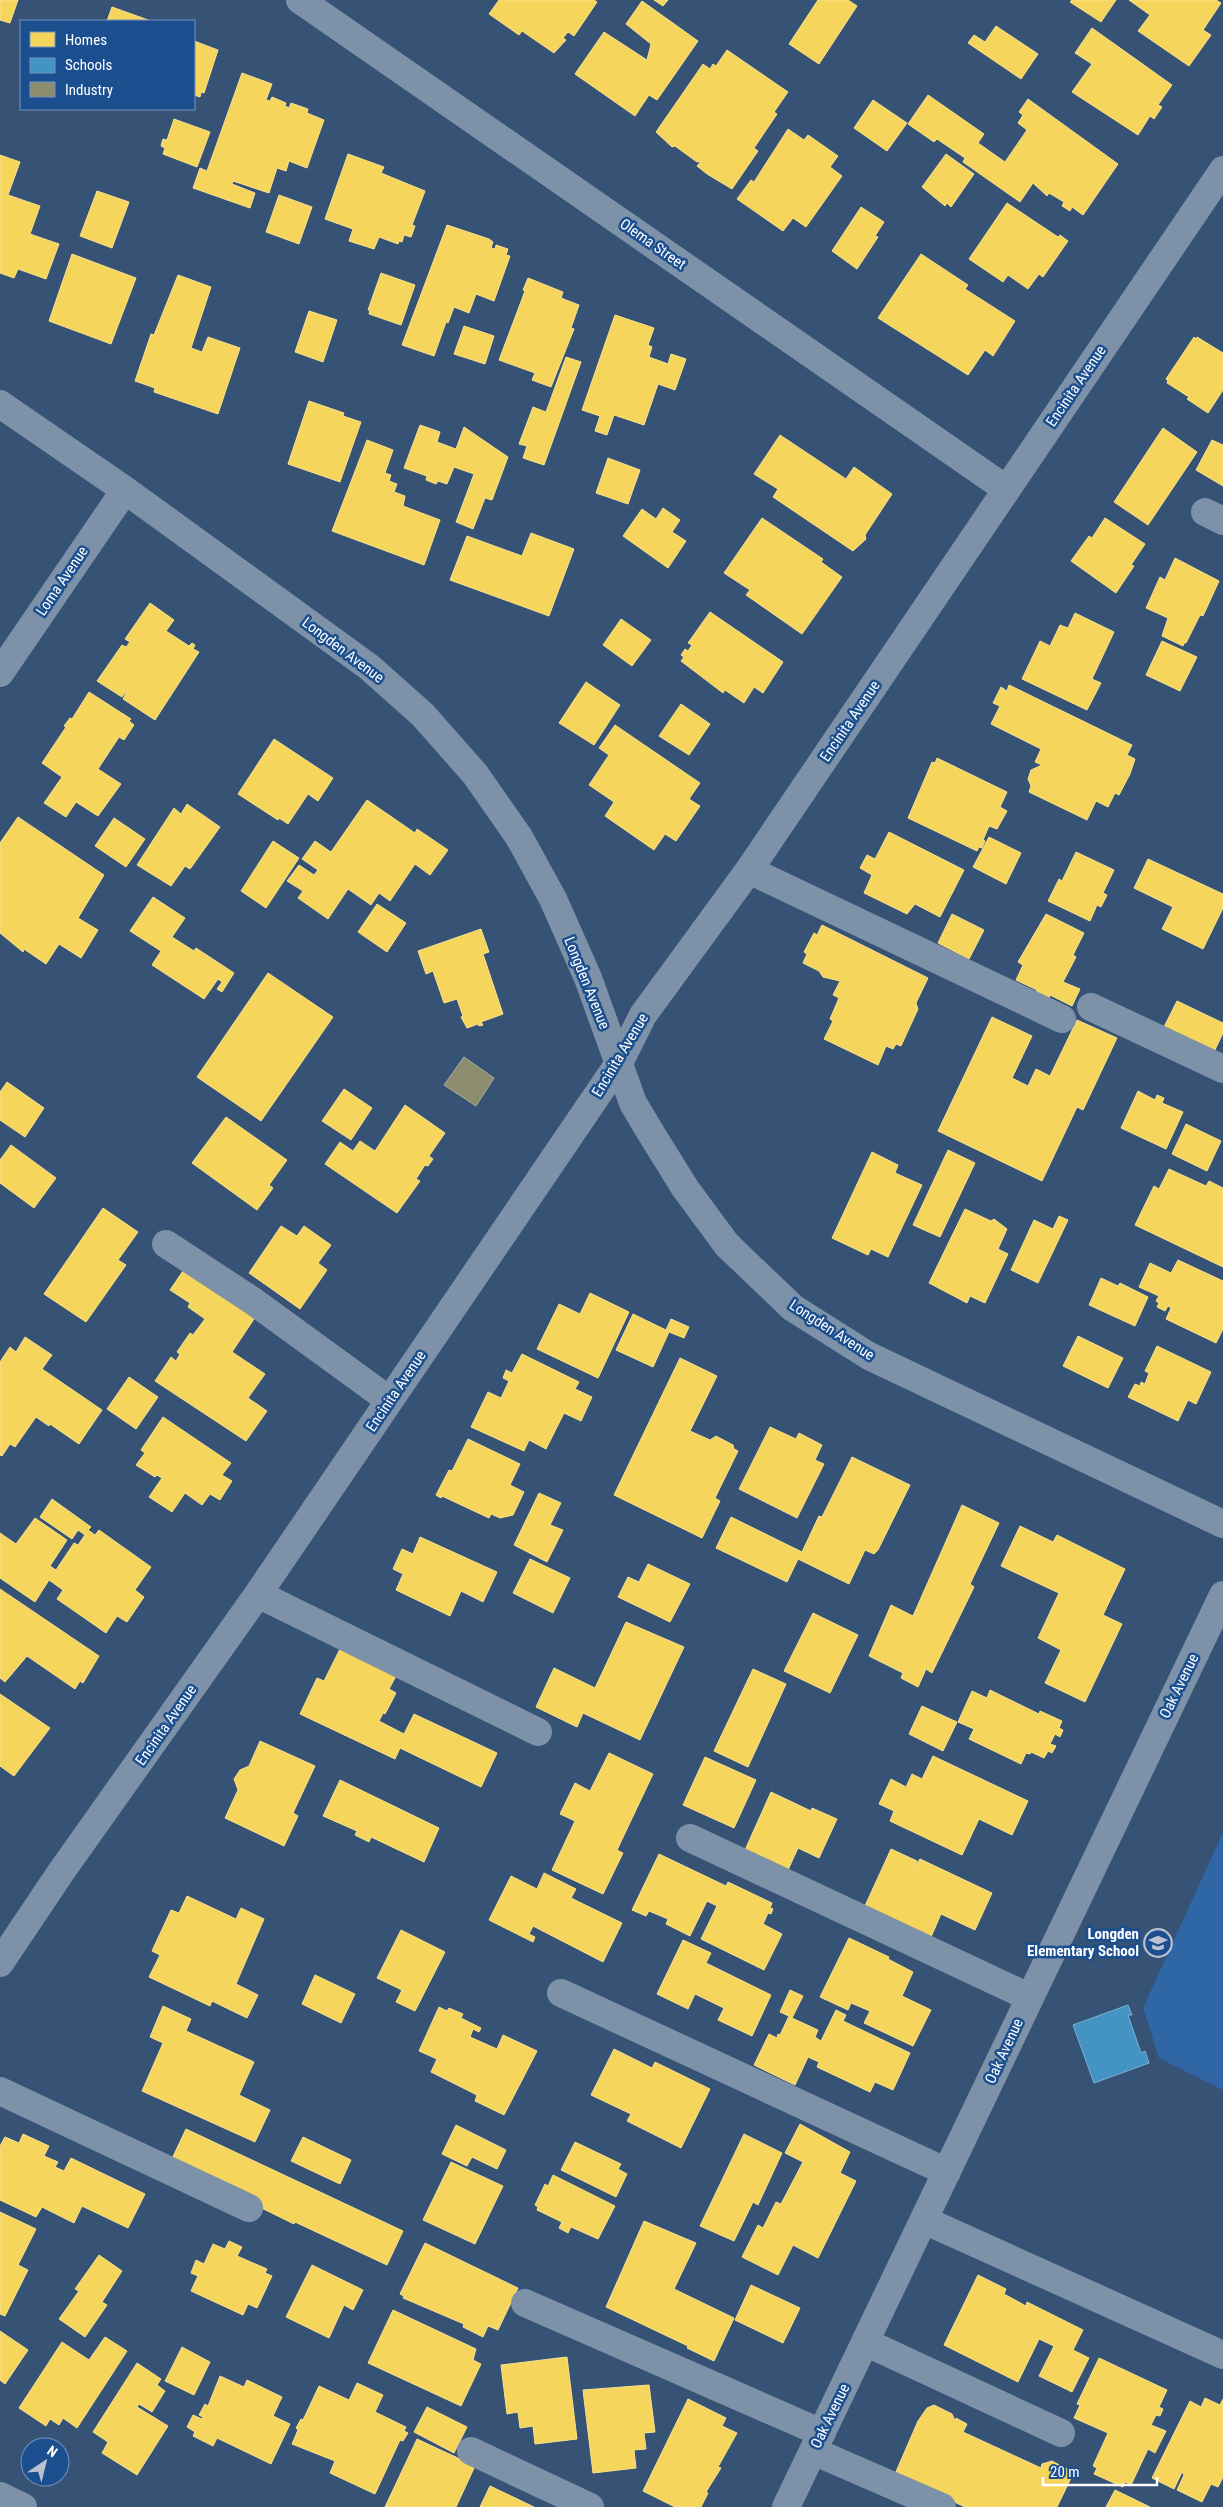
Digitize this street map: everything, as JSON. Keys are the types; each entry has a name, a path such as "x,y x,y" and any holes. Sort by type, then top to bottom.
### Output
{"street":[{"name":"Olema Street","path":"300,0 1006,489"},
{"name":"Encinita Avenue","path":"0,1963 61,1872 258,1594 619,1063 643,1016 749,870 1223,170"},
{"name":"Longden Avenue","path":"0,404 125,490 369,667 423,716 475,774 519,837 552,899 588,978 633,1103 685,1188 727,1245 794,1308 869,1356 1223,1524"},
{"name":"Loma Avenue","path":"0,673 125,490"},
{"path":"749,870 1062,1019"},
{"path":"1091,1007 1223,1070"},
{"path":"166,1244 253,1301 389,1400"},
{"path":"258,1594 538,1732"},
{"name":"Oak Avenue","path":"786,2507 1223,1595"},
{"path":"690,1838 1029,1997"},
{"path":"561,1993 947,2172"},
{"path":"0,2091 249,2208"},
{"path":"924,2220 1223,2355"},
{"path":"525,2303 817,2442 942,2507"},
{"path":"865,2342 1061,2432"},
{"path":"471,2452 590,2507"},
{"path":"0,2496 23,2507"}],"shaded area":[{"path":"1223,1832 1223,2090 1159,2058 1143,2008"}],"building: Homes":[{"path":"0,0 18,0 10,23 0,20"},
{"path":"499,0 594,0 597,2 574,36 568,32 563,38 566,40 554,53 522,31 519,35 489,14"},
{"path":"654,0 668,0 663,6"},
{"path":"818,0 848,0 857,6 819,64 789,44"},
{"path":"1072,0 1116,0 1101,22 1070,2"},
{"path":"1129,0 1216,0 1221,3 1203,30 1211,35 1189,66 1138,31 1150,15"},
{"path":"642,1 698,41 657,100 649,95 635,116 575,74 604,32 647,60 651,44 626,24"},
{"path":"112,7 148,20 107,20"},
{"path":"996,26 1038,54 1021,79 968,43 974,35 985,42"},
{"path":"1092,28 1172,85 1158,105 1162,107 1154,119 1150,116 1138,135 1072,92 1092,64 1075,53"},
{"path":"195,41 218,50 204,93 201,92 200,97 195,95"},
{"path":"727,50 788,92 774,112 777,114 754,148 758,151 732,189 697,166 701,161 697,162 675,146 672,147 656,132 703,64 710,69 713,64 716,66"},
{"path":"242,73 272,84 266,100 270,101 272,97 286,103 285,106 289,108 291,103 308,109 307,113 324,120 307,168 289,161 286,171 277,168 269,193 233,181 232,184 255,193 250,208 193,188 200,168 207,171"},
{"path":"928,95 984,134 978,143 1005,162 1027,130 1018,123 1023,115 1019,112 1028,99 1118,164 1083,215 1072,207 1070,211 1062,206 1064,202 1049,193 1047,196 1033,183 1020,202 963,162 965,158 937,139 934,142 908,124"},
{"path":"873,100 907,123 887,151 854,128"},
{"path":"174,119 210,132 197,167 163,154 165,148 161,146 163,139 167,140"},
{"path":"788,129 804,140 808,135 838,156 830,167 842,176 806,227 793,218 783,231 737,199 751,180 754,182"},
{"path":"348,154 384,167 381,173 425,191 412,225 415,226 411,237 404,235 402,242 399,241 398,244 379,237 374,249 349,241 353,229 325,219"},
{"path":"946,154 974,174 951,207 947,203 945,206 922,187"},
{"path":"0,155 20,162 8,195 40,206 30,234 59,244 46,279 18,269 14,278 0,273"},
{"path":"97,191 129,202 112,248 80,236"},
{"path":"279,195 312,207 299,244 266,232"},
{"path":"1007,203 1058,237 1060,235 1068,241 1043,277 1039,274 1028,289 1008,275 1003,282 969,259"},
{"path":"861,207 884,222 875,236 878,237 857,269 832,251"},
{"path":"447,225 489,239 493,242 491,248 495,249 496,245 508,249 506,255 510,256 494,301 476,294 469,313 454,307 448,323 446,322 434,356 402,345"},
{"path":"72,254 136,278 111,344 49,321"},
{"path":"921,254 968,285 965,289 1015,321 993,356 985,350 968,375 878,318"},
{"path":"381,273 415,285 401,325 369,314 370,310 368,310"},
{"path":"178,275 211,287 191,348 202,352 208,337 240,348 218,414 154,392 155,388 135,381 151,334 154,335"},
{"path":"528,278 563,292 561,298 579,305 571,328 574,329 551,387 532,380 535,373 499,360 525,291 523,290"},
{"path":"309,311 337,320 323,362 295,352"},
{"path":"615,315 654,328 648,345 652,347 649,357 668,364 671,354 686,359 675,390 658,384 644,425 614,415 607,435 595,431 600,416 582,410"},
{"path":"464,326 494,336 485,364 454,354"},
{"path":"1194,337 1223,353 1223,390 1208,413 1187,399 1189,397 1167,383 1166,379"},
{"path":"566,357 581,362 544,465 523,458 527,446 519,444 533,407 546,412"},
{"path":"309,401 344,413 343,416 361,422 340,482 288,464"},
{"path":"420,425 440,432 437,442 456,449 464,427 508,457 492,500 485,498 473,529 456,522 474,474 454,467 447,484 438,481 436,484 426,480 427,476 404,468"},
{"path":"1163,428 1197,452 1148,525 1114,502"},
{"path":"780,435 846,479 854,467 892,494 865,535 866,539 853,551 773,497 778,489 754,474"},
{"path":"367,440 393,450 385,473 391,475 389,481 397,484 394,492 405,496 403,506 440,520 424,565 332,531"},
{"path":"1212,440 1223,445 1223,486 1196,470"},
{"path":"608,458 640,470 628,504 596,493"},
{"path":"663,508 680,520 672,532 686,541 668,568 623,536 642,509 656,519"},
{"path":"762,518 823,559 821,562 842,577 802,634 746,595 750,590 724,573"},
{"path":"1105,518 1145,544 1131,565 1134,566 1116,593 1071,561 1089,536 1092,538"},
{"path":"531,533 574,549 549,616 450,580 467,536 522,556"},
{"path":"1175,558 1219,581 1203,616 1200,615 1183,646 1162,636 1168,618 1146,608 1160,577 1165,580"},
{"path":"150,603 174,620 166,631 189,646 192,643 195,645 193,649 199,652 155,720 123,699 129,688 122,697 97,681 122,645 126,647 130,642 125,639"},
{"path":"710,612 783,662 763,693 754,687 744,703 725,690 723,693 681,661 684,657 681,655 685,649 688,651 692,645 688,643"},
{"path":"1075,613 1114,632 1092,679 1101,683 1087,710 1022,679 1040,641 1050,646 1060,625 1068,628"},
{"path":"621,619 651,640 632,666 603,645"},
{"path":"1162,641 1197,657 1180,691 1146,675"},
{"path":"586,682 620,705 594,745 559,723"},
{"path":"1009,685 1132,745 1127,755 1135,759 1130,774 1119,795 1115,793 1108,807 1096,801 1087,820 1029,792 1031,786 1028,779 1031,770 1042,765 1035,762 1041,749 991,724 1000,706 993,703 1001,687 1007,691"},
{"path":"89,692 131,719 129,721 134,725 124,740 119,737 98,769 121,784 98,816 76,802 66,817 44,803 62,777 42,763 66,727 64,726 70,718 72,719"},
{"path":"681,704 710,724 689,755 659,736"},
{"path":"615,725 700,783 689,799 700,806 676,841 665,834 654,850 605,816 614,802 589,785 609,755 599,748"},
{"path":"274,739 333,778 318,801 308,794 288,824 279,818 278,820 238,794"},
{"path":"937,758 1007,792 1000,807 1007,811 997,829 989,826 982,848 979,847 977,851 908,818 932,762 935,763"},
{"path":"367,800 415,833 417,829 448,850 430,875 415,864 390,901 379,893 371,905 348,889 328,919 298,898 303,891 287,881 299,865 314,875 318,870 302,859 315,841 331,852"},
{"path":"187,804 220,827 190,869 185,866 171,886 137,865 174,808 181,814"},
{"path":"18,817 104,875 78,918 98,930 81,958 59,944 46,964 24,949 23,952 0,933 0,843"},
{"path":"114,818 145,839 126,867 95,846"},
{"path":"889,832 964,870 940,917 915,904 907,914 864,893 872,875 860,868 867,855 875,859"},
{"path":"989,837 1021,853 1006,884 973,867"},
{"path":"273,841 299,858 266,908 241,891"},
{"path":"1076,852 1114,870 1103,893 1107,895 1101,907 1097,905 1090,921 1048,901 1059,879 1062,881"},
{"path":"1148,859 1223,894 1223,908 1203,949 1162,929 1173,907 1134,888"},
{"path":"153,897 185,918 172,937 194,951 196,948 234,973 222,992 217,989 222,982 218,979 204,999 152,965 161,951 130,931"},
{"path":"377,904 406,923 387,952 358,932"},
{"path":"952,914 984,930 969,959 938,943"},
{"path":"1046,914 1084,933 1073,955 1076,957 1063,982 1080,989 1072,1006 1050,995 1049,999 1036,993 1037,990 1016,980 1023,965 1018,962"},
{"path":"822,925 928,978 916,1003 918,1009 901,1046 896,1044 893,1049 886,1046 878,1065 824,1039 833,1021 830,1019 839,998 833,995 840,981 823,977 819,971 803,963 807,954 804,952 814,933 817,935"},
{"path":"481,929 489,952 483,954 503,1014 481,1022 483,1025 479,1026 478,1024 467,1028 461,1017 463,1016 457,999 444,1003 433,971 426,974 418,951"},
{"path":"268,973 333,1017 261,1121 197,1077"},
{"path":"1177,1001 1223,1023 1223,1033 1212,1056 1161,1033"},
{"path":"992,1017 1032,1036 1012,1078 1028,1086 1036,1069 1050,1076 1077,1020 1117,1038 1083,1110 1077,1107 1042,1181 938,1131"},
{"path":"7,1082 44,1108 25,1137 0,1120 0,1092"},
{"path":"344,1089 372,1108 351,1140 322,1121"},
{"path":"1138,1091 1155,1100 1157,1095 1164,1098 1162,1103 1183,1112 1166,1149 1121,1128"},
{"path":"405,1105 445,1133 429,1156 433,1159 428,1166 425,1165 416,1179 420,1181 397,1213 325,1164 340,1142 353,1151 360,1141 375,1151"},
{"path":"226,1117 287,1160 269,1185 273,1188 257,1210 192,1163"},
{"path":"1186,1124 1221,1141 1207,1171 1172,1154"},
{"path":"11,1145 56,1178 34,1208 0,1183 0,1160"},
{"path":"948,1150 975,1163 940,1237 913,1225"},
{"path":"872,1152 898,1165 895,1173 922,1185 888,1257 871,1249 868,1255 832,1238"},
{"path":"1169,1169 1206,1186 1209,1181 1223,1188 1223,1267 1135,1225 1154,1186 1159,1189"},
{"path":"103,1208 138,1232 118,1260 126,1265 86,1322 44,1294"},
{"path":"965,1209 991,1221 994,1219 1007,1229 998,1249 1008,1254 985,1303 970,1296 967,1303 929,1283"},
{"path":"1059,1216 1068,1220 1038,1283 1011,1270 1034,1220 1053,1229"},
{"path":"281,1226 297,1236 304,1226 331,1245 318,1263 327,1270 300,1309 249,1273"},
{"path":"1178,1260 1223,1281 1223,1329 1216,1343 1166,1319 1171,1308 1168,1306 1165,1311 1157,1307 1159,1303 1156,1301 1159,1296 1139,1287 1150,1263 1171,1273"},
{"path":"185,1268 258,1313 232,1352 265,1374 248,1398 267,1411 246,1441 155,1381 171,1357 176,1361 180,1354 177,1352 190,1333 193,1335 205,1319 188,1307 190,1303 170,1290"},
{"path":"1101,1278 1118,1286 1120,1283 1148,1297 1135,1326 1089,1305"},
{"path":"590,1293 629,1312 598,1378 537,1349 559,1304 580,1314"},
{"path":"633,1314 666,1330 671,1319 689,1327 684,1338 669,1332 653,1367 616,1350"},
{"path":"1078,1336 1123,1358 1108,1388 1063,1366"},
{"path":"25,1337 52,1355 42,1369 102,1410 79,1444 50,1424 49,1426 36,1417 15,1447 10,1444 2,1456 0,1455 0,1362 10,1347 16,1352"},
{"path":"1157,1346 1211,1372 1196,1404 1188,1400 1178,1421 1128,1397 1135,1384 1140,1386 1141,1382 1145,1384 1149,1373 1145,1371"},
{"path":"522,1354 579,1382 575,1389 592,1397 581,1421 564,1413 546,1449 529,1440 524,1451 471,1427 488,1392 501,1398 509,1381 503,1378 506,1370 512,1373"},
{"path":"680,1358 717,1376 690,1431 710,1440 716,1436 733,1445 734,1449 738,1451 715,1498 720,1501 702,1538 614,1495"},
{"path":"129,1377 158,1397 136,1429 107,1409"},
{"path":"163,1417 231,1463 222,1475 232,1481 220,1500 210,1494 202,1505 185,1493 172,1512 149,1497 162,1478 157,1475 155,1477 136,1465 145,1453 141,1450"},
{"path":"770,1427 796,1439 799,1433 822,1445 815,1460 824,1464 797,1518 739,1489"},
{"path":"468,1439 520,1464 510,1485 524,1492 513,1515 500,1518 491,1514 489,1518 436,1495 449,1470 452,1471"},
{"path":"852,1457 910,1485 878,1550 874,1554 865,1550 849,1584 798,1559 787,1582 716,1548 731,1517 802,1552 819,1516 822,1517"},
{"path":"539,1493 561,1503 550,1525 563,1530 547,1562 514,1545"},
{"path":"52,1499 91,1527 88,1530 95,1535 99,1530 151,1567 135,1590 144,1597 127,1622 117,1616 106,1633 57,1599 63,1590 49,1580 35,1602 0,1578 0,1533 16,1544 35,1518 67,1540 50,1566 56,1570 74,1543 78,1545 85,1535 78,1530 72,1539 40,1517"},
{"path":"962,1505 999,1523 970,1584 974,1587 932,1673 926,1669 918,1687 901,1678 903,1673 869,1656 891,1605 913,1616"},
{"path":"1020,1526 1053,1542 1057,1535 1125,1569 1103,1615 1122,1624 1085,1702 1045,1683 1061,1650 1038,1638 1059,1593 1001,1566"},
{"path":"420,1537 497,1572 483,1602 461,1591 450,1616 396,1590 403,1574 393,1569 402,1549 413,1554"},
{"path":"530,1559 570,1578 553,1613 513,1593"},
{"path":"648,1564 690,1584 670,1622 618,1597 628,1577 639,1582"},
{"path":"0,1589 99,1656 83,1683 80,1681 75,1689 27,1656 5,1682 0,1678"},
{"path":"813,1613 858,1635 830,1693 784,1671"},
{"path":"626,1622 684,1647 640,1740 583,1713 577,1727 536,1707 554,1668 595,1688"},
{"path":"340,1649 396,1676 389,1689 396,1693 379,1721 404,1734 414,1714 497,1753 481,1787 400,1748 395,1759 300,1714 317,1678 324,1681"},
{"path":"753,1669 786,1684 748,1767 714,1751"},
{"path":"990,1690 1039,1714 1040,1711 1062,1721 1059,1728 1063,1730 1060,1737 1055,1734 1050,1744 1056,1746 1052,1753 1048,1751 1044,1758 1031,1752 1030,1754 1026,1753 1021,1764 969,1739 974,1729 958,1722 972,1691 987,1698"},
{"path":"0,1694 50,1728 14,1776 0,1766"},
{"path":"922,1706 957,1722 943,1751 909,1734"},
{"path":"260,1741 315,1766 293,1813 298,1816 284,1846 225,1818 238,1790 234,1779 240,1770 249,1766"},
{"path":"609,1753 653,1774 617,1850 623,1853 603,1894 552,1870 575,1821 560,1814 575,1783 590,1791"},
{"path":"933,1756 1028,1801 1012,1835 979,1819 962,1855 890,1821 894,1811 879,1804 891,1779 906,1787 912,1774 922,1779"},
{"path":"705,1757 756,1780 734,1828 683,1805"},
{"path":"340,1780 439,1828 424,1862 371,1837 369,1842 355,1835 357,1831 323,1816"},
{"path":"771,1792 811,1811 812,1808 837,1819 819,1858 798,1848 788,1870 745,1850"},
{"path":"891,1849 917,1861 913,1869 920,1859 992,1893 975,1930 941,1914 931,1937 864,1908"},
{"path":"659,1854 726,1886 728,1882 772,1903 770,1908 773,1909 771,1914 768,1913 763,1924 782,1934 764,1970 701,1939 717,1906 707,1901 690,1936 666,1924 668,1919 649,1911 646,1916 632,1910"},
{"path":"544,1873 576,1889 571,1898 622,1923 603,1962 533,1926 529,1934 535,1937 533,1942 489,1920 511,1876 537,1889"},
{"path":"187,1896 236,1919 241,1908 264,1919 236,1984 258,1995 247,2018 212,2001 210,2006 149,1977 160,1955 152,1951 171,1910 179,1913"},
{"path":"401,1930 445,1952 415,2011 396,2002 402,1990 377,1978"},
{"path":"849,1938 889,1957 888,1959 913,1972 902,1996 931,2010 913,2046 864,2023 870,2011 851,2003 848,2010 820,1997"},
{"path":"683,1940 711,1953 706,1963 771,1995 752,2036 718,2020 724,2008 695,1994 688,2009 657,1994"},
{"path":"315,1975 355,1994 341,2023 302,2004"},
{"path":"790,1990 803,1996 792,2018 818,2030 815,2037 821,2041 836,2010 846,2015 843,2021 910,2053 893,2090 875,2082 870,2092 817,2067 819,2062 808,2057 795,2085 754,2065 769,2034 777,2038 778,2034 780,2035 789,2016 780,2012"},
{"path":"163,2006 191,2019 186,2031 254,2062 239,2095 270,2110 255,2142 142,2091 163,2043 150,2037"},
{"path":"439,2007 447,2011 449,2008 463,2014 461,2018 481,2028 479,2032 473,2029 470,2037 497,2049 503,2035 537,2051 504,2115 475,2101 477,2095 431,2072 437,2059 419,2051"},
{"path":"614,2049 652,2068 655,2062 710,2089 681,2148 627,2121 631,2114 591,2095"},
{"path":"800,2124 850,2152 840,2173 856,2181 818,2258 793,2245 778,2275 742,2257 758,2225 763,2228 776,2202 781,2204 803,2162 785,2153"},
{"path":"456,2125 506,2150 497,2169 472,2157 467,2166 442,2154"},
{"path":"186,2129 403,2231 387,2265 295,2222 294,2224 170,2163"},
{"path":"23,2134 49,2146 44,2156 58,2162 55,2167 64,2171 71,2158 145,2194 128,2228 82,2206 74,2223 42,2207 36,2217 0,2200 0,2146 5,2137 19,2143"},
{"path":"744,2134 782,2153 758,2205 753,2202 734,2241 700,2226"},
{"path":"303,2137 351,2160 340,2184 291,2161"},
{"path":"575,2142 621,2164 618,2169 627,2174 616,2197 561,2170"},
{"path":"451,2162 503,2186 475,2244 423,2220"},
{"path":"553,2175 615,2206 598,2239 571,2227 568,2233 559,2228 562,2222 537,2210 538,2207 535,2205 545,2184 548,2186"},
{"path":"0,2212 36,2229 18,2265 28,2270 5,2316 0,2314"},
{"path":"644,2221 696,2243 674,2289 734,2318 714,2361 687,2348 688,2346 606,2307"},
{"path":"229,2241 242,2247 237,2256 267,2269 265,2273 272,2276 257,2308 248,2304 243,2315 191,2291 198,2276 191,2273 196,2260 204,2264 213,2244 225,2249"},
{"path":"425,2243 518,2288 498,2330 488,2326 483,2337 463,2327 464,2324 403,2298 404,2296 400,2294"},
{"path":"99,2255 122,2271 102,2302 107,2305 85,2337 59,2319 79,2291 75,2289"},
{"path":"312,2265 363,2290 353,2310 344,2305 329,2338 286,2317"},
{"path":"978,2275 1006,2289 1004,2294 1026,2306 1027,2302 1083,2330 1073,2350 1089,2358 1072,2392 1039,2376 1054,2346 1039,2339 1018,2382 944,2345"},
{"path":"751,2285 800,2308 783,2343 735,2320"},
{"path":"393,2310 476,2349 473,2360 481,2364 461,2406 368,2363"},
{"path":"0,2331 28,2350 5,2384 0,2380"},
{"path":"105,2337 127,2351 77,2428 63,2418 59,2425 50,2419 46,2426 19,2408 62,2342 89,2360"},
{"path":"182,2347 210,2362 194,2395 165,2381"},
{"path":"567,2357 577,2439 535,2444 533,2426 520,2428 518,2412 507,2414 501,2365"},
{"path":"1099,2358 1167,2390 1159,2407 1163,2409 1160,2416 1156,2415 1151,2425 1166,2431 1155,2453 1148,2449 1131,2485 1125,2482 1123,2487 1094,2474 1097,2468 1093,2466 1108,2433 1074,2418 1080,2405 1077,2404"},
{"path":"137,2363 161,2379 157,2385 165,2391 152,2412 139,2404 137,2407 168,2426 137,2475 102,2453 108,2442 93,2432"},
{"path":"220,2376 244,2387 247,2380 282,2397 273,2416 290,2424 271,2464 217,2438 213,2446 193,2436 195,2432 187,2427 193,2415 202,2419 203,2417 199,2415 205,2404 208,2406"},
{"path":"357,2383 383,2395 375,2412 406,2427 404,2431 408,2433 403,2441 400,2440 375,2494 330,2473 335,2461 292,2444 298,2430 296,2428 301,2419 303,2420 319,2386 349,2400"},
{"path":"649,2385 655,2432 644,2433 646,2449 634,2450 636,2468 593,2473 583,2390"},
{"path":"1205,2398 1220,2405 1223,2399 1223,2477 1218,2487 1211,2484 1202,2502 1177,2490 1184,2475 1182,2472 1174,2489 1152,2478 1190,2401 1201,2407"},
{"path":"688,2399 726,2418 722,2426 737,2433 718,2467 721,2468 706,2492 708,2493 701,2507 675,2507 643,2491"},
{"path":"934,2405 952,2414 955,2421 956,2418 967,2424 963,2432 1041,2468 1042,2464 1052,2461 1069,2470 1071,2478 1057,2507 965,2507 895,2474 918,2421 927,2408"},
{"path":"427,2407 467,2427 454,2453 414,2432"},
{"path":"417,2439 475,2466 456,2507 385,2507"},
{"path":"490,2486 534,2507 480,2507"},
{"path":"1115,2490 1150,2507 1106,2507"}],"building: Schools":[{"path":"1128,2005 1132,2015 1128,2015 1141,2053 1145,2051 1149,2063 1094,2083 1073,2025"}],"building: Industry":[{"path":"464,1057 494,1078 476,1106 444,1085"}],"place":[{"name":"Longden Elementary School","path":"1158,1943"}]}
